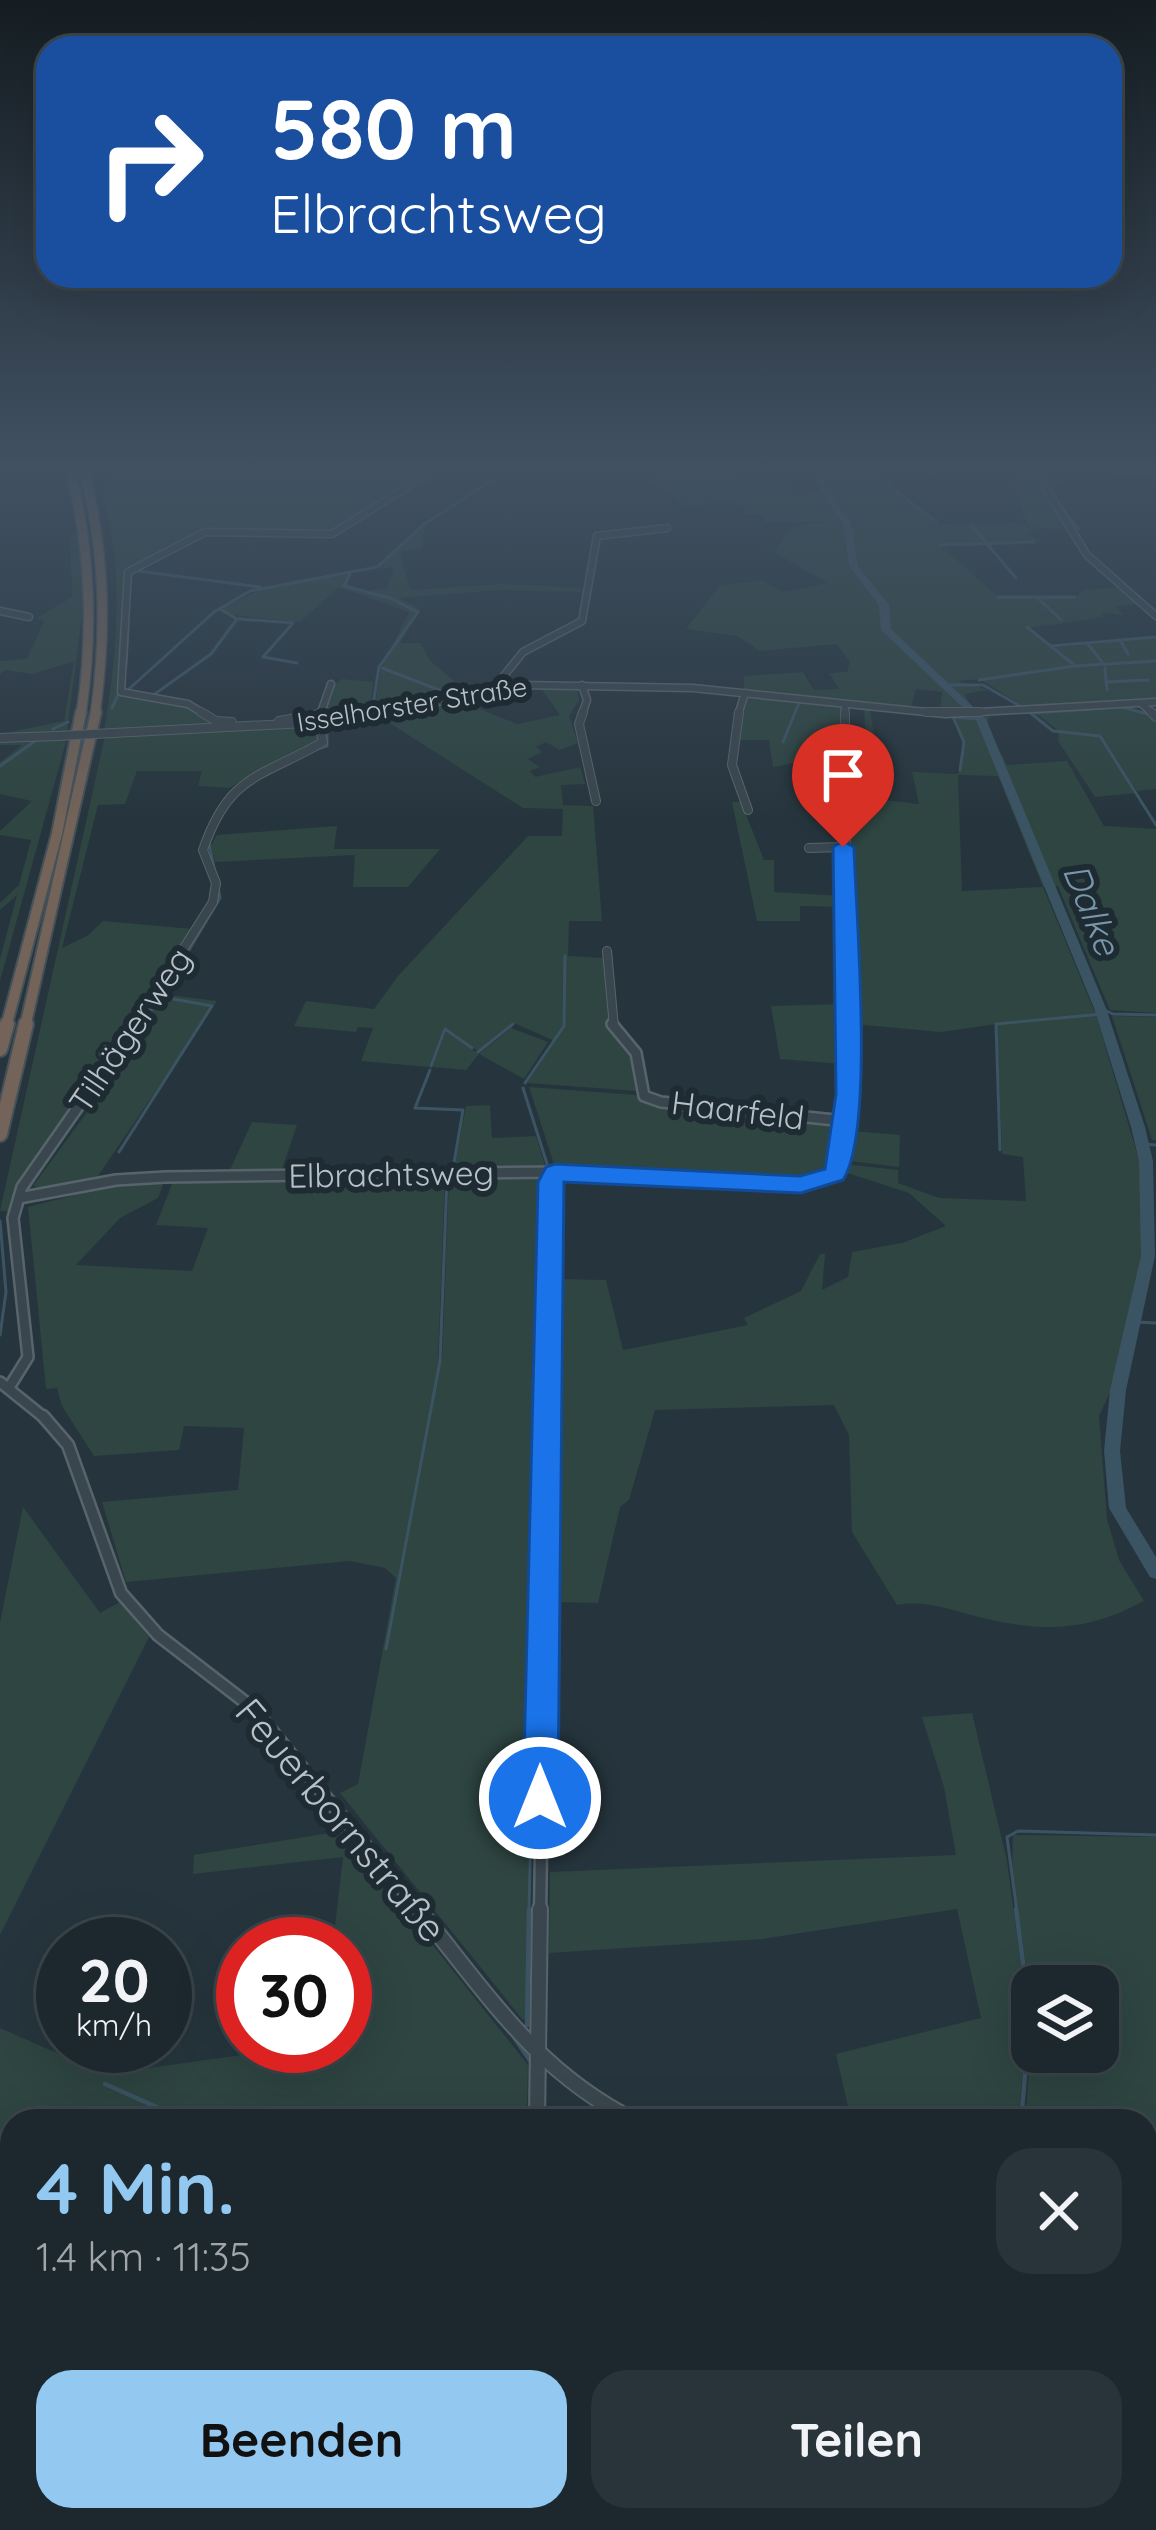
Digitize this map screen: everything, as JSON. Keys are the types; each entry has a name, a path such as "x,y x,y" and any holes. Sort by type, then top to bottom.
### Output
{"highway":[{"path":"0,1048 72,759 89,658 89,584"},
{"path":"0,1134 100,701 104,584"}],"street":[{"path":"124,584 123,693 188,704 225,722 279,721 320,718 331,684"},
{"path":"500,687 498,683 523,652 582,621 589,584"},
{"path":"1120,584 1156,616"},
{"path":"0,610 29,617"},
{"path":"582,685 587,700 579,724 596,801"},
{"name":"Isselhorster Straße","path":"0,738 320,718 500,687 582,685 745,693 966,715 1156,702"},
{"path":"745,693 729,737 731,771 748,810"},
{"path":"845,704 845,1121"},
{"path":"1141,704 1156,716"},
{"name":"Tilhägerweg","path":"19,1198 164,986 213,902 217,883 203,850 221,804 249,778 322,742 320,718"},
{"path":"808,848 843,847"},
{"name":"Haarfeld","path":"607,951 612,1024 636,1053 644,1096 661,1102 845,1121"},
{"name":"Elbrachtsweg","path":"19,1198 116,1180 165,1177 555,1172 801,1184 834,1174 842,1162 845,1121"},
{"path":"537,2109 544,1513 551,1182 555,1172"},
{"path":"5,1384 19,1378 28,1357 14,1218 19,1198"},
{"name":"Feuerbornstraße","path":"5,1384 43,1414 68,1445 121,1593 158,1635 254,1709 538,2056 587,2097 611,2109"}],"green space":[{"path":"72,584 83,584 67,732 0,734 64,721 74,661 33,674 5,670 0,674 0,661 27,659 44,621 37,618 72,597"},
{"path":"116,584 123,584 118,694 186,705 224,724 104,730"},
{"path":"290,584 347,584 367,591 388,584 409,584 411,590 502,584 582,588 582,592 500,590 399,598 420,609 400,643 421,643 429,660 464,689 449,693 382,667 409,612 339,587 300,622 224,614 222,608 262,589"},
{"path":"769,584 783,592 823,584 984,584 998,597 1076,597 1083,590 1119,587 1138,604 1115,606 1124,615 1101,613 1105,617 1027,628 1052,648 1156,638 1156,699 1025,707 980,679 958,681 988,690 965,694 972,710 940,709 942,692 916,689 911,706 744,689 744,676 803,672 814,690 839,689 829,673 847,672 850,662 837,644 760,651 737,636 686,629 720,585"},
{"path":"381,669 385,670 445,694 374,711"},
{"path":"342,679 373,682 370,712 322,720 332,687"},
{"path":"541,688 577,688 579,700 569,716 578,743 560,750 546,742 536,747 542,752 528,759 540,767 530,771 535,777 580,767 585,784 561,785 563,805 593,806 602,921 569,921 568,956 604,958 609,1024 633,1054 638,1091 527,1083 555,1041 514,1023 478,1051 444,1028 429,1067 361,1061 373,1028 358,1027 356,1032 294,1026 306,1001 374,1009 398,976 528,836 562,836 563,809 523,808 380,717 456,699 517,724 560,715"},
{"path":"749,696 841,706 840,755 773,767 769,740 733,740"},
{"path":"1130,707 1156,721 1156,789 1137,791 1100,735 1135,793 1095,797 1058,741 1059,731 1037,714"},
{"path":"864,708 870,708 883,800 919,804 912,772 958,774 962,744 951,717 990,716 986,727 1007,765 1067,761 1104,826 1156,829 1156,1013 1110,1010 1058,886 1043,887 1096,1015 1139,1160 1143,1255 1113,1386 1099,1416 1107,1519 1119,1560 1144,1601 1100,1620 1059,1627 1017,1625 925,1604 897,1605 852,1532 849,1435 834,1405 655,1410 629,1500 620,1507 598,1603 556,1602 552,1597 556,1279 606,1280 623,1350 748,1325 744,1318 801,1291 820,1254 825,1254 822,1290 848,1277 852,1252 902,1243 946,1226 909,1193 841,1171 844,1164 898,1170 898,1183 939,1198 1026,1201 1023,1157 1002,1154 997,1024 941,1032 853,1024 847,768 867,768","holes":["958,775 998,776 1043,887 962,891"]},
{"path":"315,726 320,738 317,745 282,758 229,788 198,786 202,771 137,771 125,804 98,805 62,948 87,936 103,921 192,929 154,994 18,1186 9,1211 0,1211 105,736"},
{"path":"67,738 0,981 0,959 17,895 0,910 0,903 19,885 31,840 0,835 0,831 32,801 0,794 0,762 22,745 0,745 0,740"},
{"path":"732,802 741,802 764,860 774,860 774,892 842,896 842,907 800,906 800,921 757,921"},
{"path":"337,826 334,849 440,849 408,887 353,887 355,855 215,862 211,845 217,835"},
{"path":"161,994 217,1001 98,1176 44,1188 33,1186 96,1100 89,1097"},
{"path":"842,1004 842,1064 780,1059 771,1006"},
{"path":"1112,1016 1156,1017 1156,1140 1152,1140"},
{"path":"511,1028 548,1042 524,1079 479,1054"},
{"path":"446,1031 479,1054 466,1070 432,1067"},
{"path":"529,1087 635,1095 648,1101 842,1122 840,1152 830,1171 812,1182 556,1170"},
{"path":"490,1105 492,1138 536,1136 546,1169 454,1170 466,1106"},
{"path":"252,1122 297,1125 281,1172 229,1172"},
{"path":"853,1131 900,1135 899,1167 850,1161"},
{"path":"449,1177 544,1178 527,2017 523,2020 340,1793 358,1784 396,1578 385,1568 350,1561 126,1582 102,1502 238,1490 244,1428 184,1426 179,1450 94,1456 62,1406 57,1388 46,1389 28,1207 157,1179 163,1185 158,1198 120,1218 76,1265 192,1271 208,1228 156,1225 174,1179 445,1178 438,1359 442,1360"},
{"path":"23,1507 100,1613 120,1602 149,1637 0,1935 0,1623"},
{"path":"972,1713 1007,1861 1021,1965 1011,1965 1011,2073 1023,2073 1019,2109 849,2109 836,2054 981,2018 957,1909 762,1939 549,1953 550,1872 956,1855 944,1787 922,1717"},
{"path":"342,1831 528,2065 527,2109 0,2109 0,2028 36,2044 36,2073 192,2073 192,2062 216,2059 216,2073 372,2073 372,1917 336,1917 343,1857 193,1874 194,1855"},
{"path":"1013,1835 1156,1837 1156,2109 1026,2109 1029,2073 1119,2073 1119,1965 1026,1965 1012,1873"}],"waterway":[{"path":"238,584 260,587"},
{"path":"129,689 214,612 250,591 287,584"},
{"path":"345,584 418,612 379,667 372,711"},
{"name":"Dalke","path":"868,584 884,605 886,630 981,719 1100,1008 1138,1127 1146,1161 1148,1256 1118,1390 1112,1451 1118,1508 1156,1572"},
{"path":"998,597 1037,597"},
{"path":"1037,597 1075,597"},
{"path":"1037,597 1061,620"},
{"path":"152,696 211,654 237,619 220,609"},
{"path":"239,619 293,623 263,657 297,663"},
{"path":"126,666 128,627"},
{"path":"1027,627 1073,664"},
{"path":"1120,640 1156,637"},
{"path":"1051,646 1120,640"},
{"path":"1120,640 1128,654"},
{"path":"1088,644 1102,662"},
{"path":"979,680 1075,666 1156,661"},
{"path":"382,668 447,693"},
{"path":"1105,668 1106,682"},
{"path":"1106,682 1148,680"},
{"path":"1106,682 1107,690"},
{"path":"950,685 983,685 1020,706"},
{"path":"112,708 118,695"},
{"path":"783,742 799,703"},
{"path":"1123,707 1147,714"},
{"path":"1033,713 1107,708"},
{"path":"1028,711 1053,731 1100,736 1156,825"},
{"path":"960,770 964,742 953,717 981,719"},
{"path":"53,729 68,722"},
{"path":"314,750 327,746 327,728 339,725"},
{"path":"0,766 35,741"},
{"path":"77,1116 161,997 220,898 209,843"},
{"path":"525,1083 564,1026 565,956"},
{"path":"119,1152 212,1006 162,997"},
{"path":"1100,1008 1113,1014 1156,1015"},
{"path":"1000,1150 996,1024 1102,1014"},
{"path":"478,1052 513,1024"},
{"path":"431,1066 445,1029 472,1048"},
{"path":"430,1070 415,1108 463,1110 453,1169"},
{"path":"523,1088 548,1167"},
{"path":"28,1189 61,1139"},
{"path":"1142,1144 1156,1145"},
{"path":"529,1912 545,1177"},
{"path":"386,1649 440,1361 447,1178"},
{"path":"554,1271 556,1183"},
{"path":"0,1221 6,1292 0,1335"},
{"path":"1136,1322 1156,1323"},
{"path":"1017,1912 1007,1837 1018,1831 1156,1835"},
{"path":"527,2025 529,1909"},
{"path":"1016,1909 1030,2017 1022,2109"},
{"path":"514,2037 531,2062 530,2109"},
{"path":"105,2084 161,2109"}],"route":[{"path":"540,1798 551,1182 555,1172 801,1184 814,1184 834,1174 842,1162 848,1094 843,847"}]}
